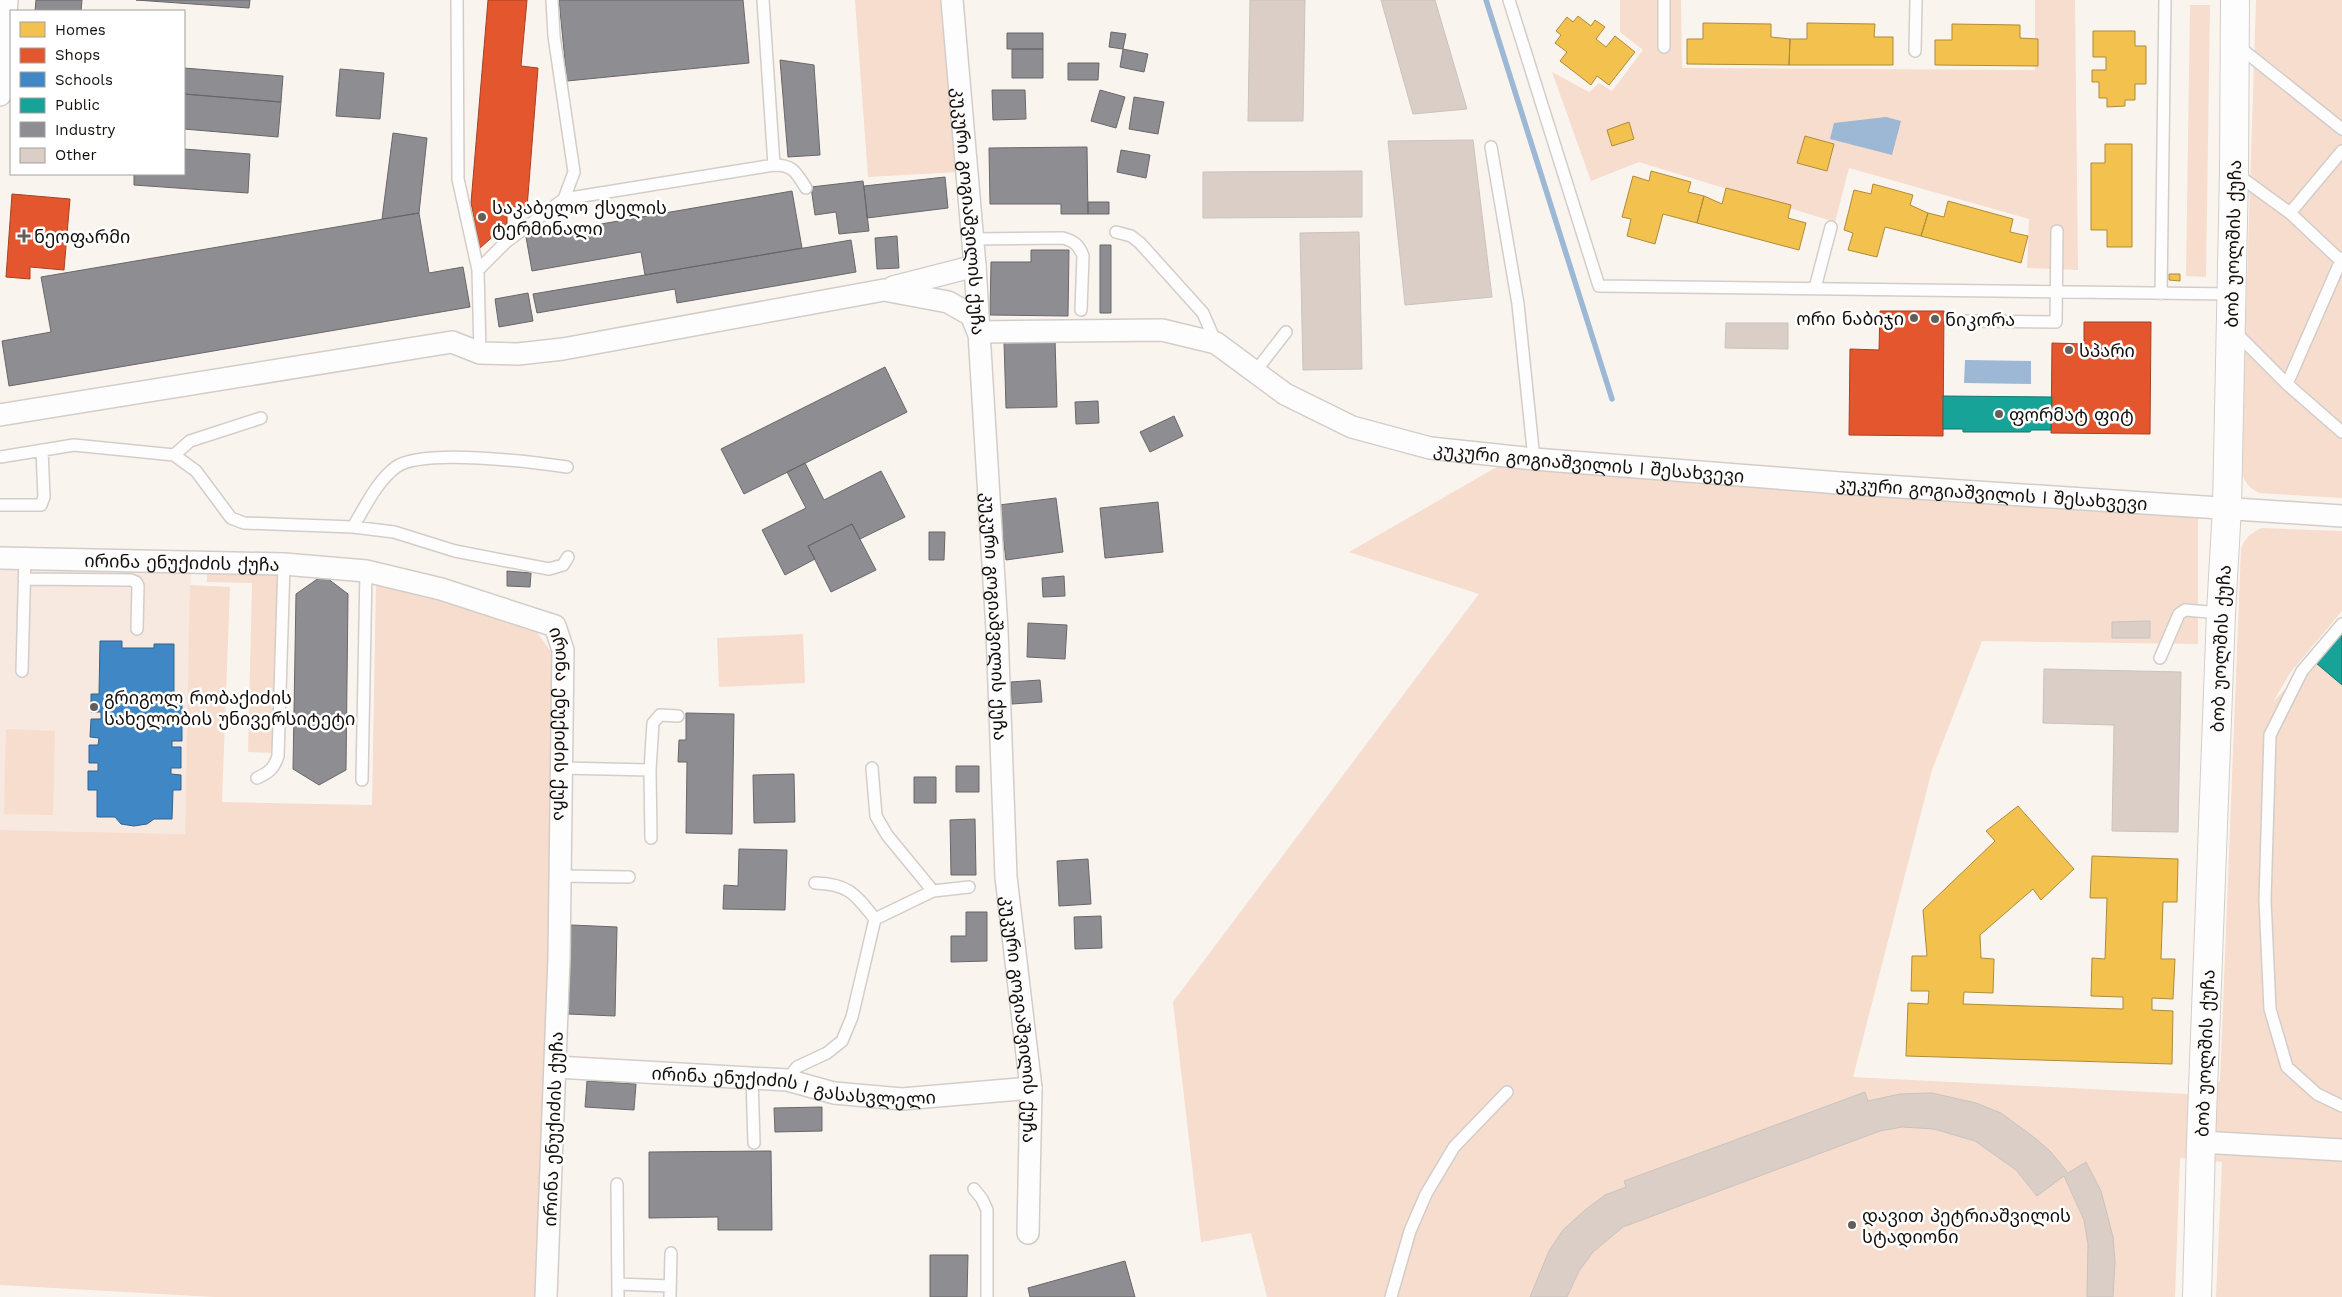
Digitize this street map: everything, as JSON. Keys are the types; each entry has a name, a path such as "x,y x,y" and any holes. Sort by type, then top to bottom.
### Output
{"street":[{"path":"0,95 2,43 7,0"},
{"name":"კუკური გოგიაშვილის ქუჩა","path":"952,0 975,266 997,630 1006,877 1031,1088 1028,1233"},
{"name":"ბობ უოლშის ქუჩა","path":"2197,1297 2200,1142 2227,507 2234,172 2234,0"},
{"path":"0,415 452,342 480,353 518,354 563,349 884,290 975,266"},
{"path":"884,290 948,302 971,315 978,332"},
{"name":"კუკური გოგიაშვილის I შესახვევი","path":"978,332 1162,330 1216,343 1285,394 1352,427 1430,448 1534,459 1840,483 2342,516"},
{"name":"ირინა ენუქიძის ქუჩა","path":"0,558 24,569 284,564 366,571 441,589 555,626 563,650 562,768 556,1067 546,1297"},
{"name":"ირინა ენუქიძის I გასასვლელი","path":"556,1067 787,1080 834,1093 902,1099 1031,1088"},
{"path":"2200,1142 2342,1150"}],"lane":[{"path":"457,0 458,178 478,270 480,353"},
{"path":"552,0 554,36 574,172 564,199"},
{"path":"763,0 774,164"},
{"path":"1510,0 1600,286 2231,294"},
{"path":"1664,0 1664,48"},
{"path":"1915,52 1916,0"},
{"path":"2161,294 2165,0"},
{"path":"2234,44 2342,129"},
{"path":"1491,148 1518,304 1534,459"},
{"path":"2290,213 2342,151"},
{"path":"478,270 506,242 564,199 774,164 786,164 794,169 806,188"},
{"path":"2234,172 2290,213 2341,259 2287,384"},
{"path":"1815,288 1832,227"},
{"path":"1965,321 2056,322 2057,231"},
{"path":"1116,232 1131,236 1140,243 1203,313 1216,343"},
{"path":"972,239 1063,238 1072,240 1080,248 1082,256 1081,310"},
{"path":"2230,327 2287,384 2342,432"},
{"path":"1255,372 1286,332"},
{"path":"174,455 190,441 261,418"},
{"path":"0,457 74,445 174,455 196,471 231,518 244,523 354,527 394,532 455,551 548,569 563,565 568,558"},
{"path":"0,506 41,505 44,497 42,450"},
{"path":"354,527 375,491 396,468 409,461 430,458 512,459 567,467"},
{"path":"257,778 268,773 274,766 278,756 284,564"},
{"path":"22,672 24,569 136,582 138,586 136,629"},
{"path":"362,780 366,571"},
{"path":"2160,658 2179,614 2185,610 2221,613"},
{"path":"2342,624 2302,671 2270,735 2265,900 2270,1009 2287,1067 2317,1094 2342,1106"},
{"path":"651,838 650,770 652,723 660,715 678,716"},
{"path":"562,768 650,770"},
{"path":"872,768 876,816 887,834 933,891"},
{"path":"560,876 629,877"},
{"path":"787,1080 797,1066 827,1052 842,1041 852,1017 874,919 856,895 835,884 815,883"},
{"path":"874,919 933,891 969,887"},
{"path":"752,1078 754,1143"},
{"path":"1391,1297 1410,1230 1426,1194 1454,1147 1507,1092"},
{"path":"617,1184 618,1297"},
{"path":"974,1189 982,1199 987,1210 987,1297"},
{"path":"618,1284 670,1291 671,1253"}],"shaded area":[{"path":"855,0 940,0 958,172 868,177"},
{"path":"1620,0 1681,0 1682,68 2035,70 2035,0 2075,0 2078,270 2027,268 2029,219 1849,168 1835,222 1639,162 1591,181 1552,72 1589,92 1599,83 1612,91 1643,50 1620,32"},
{"path":"2256,0 2342,0 2342,498 2259,493 2247,484 2241,469"},
{"path":"2190,5 2210,5 2206,277 2186,276"},
{"path":"1502,464 2198,515 2198,644 1982,641 1932,770 1853,1077 2188,1094 2220,1081 2241,549 2244,541 2249,536 2262,528 2342,531 2342,611 2290,673 2273,702 2302,671 2342,618 2342,1297 2216,1297 2222,1162 2180,1158 2175,1297 1267,1297 1251,1233 1201,1242 1173,1002 1479,594 1349,552"},
{"name":"გრიგოლ რობაქიძის სახელობის უნივერსიტეტი","path":"0,562 191,566 185,834 0,830"},
{"path":"207,566 278,567 273,753 248,752 252,583 207,582"},
{"path":"376,581 536,631 552,653 551,1011 541,1297 214,1297 0,1285 0,830 185,834 190,585 230,587 222,802 372,805"},
{"path":"803,634 805,683 719,687 717,638"},
{"path":"6,729 55,731 53,815 4,814"}],"water":[{"path":"1886,117 1901,121 1892,155 1830,139 1834,123"},
{"path":"1965,360 2031,361 2031,384 1964,383"}],"building: Homes":[{"path":"1578,16 1591,26 1595,20 1605,27 1596,39 1606,47 1615,36 1635,52 1609,85 1597,76 1591,85 1560,61 1567,52 1555,43 1561,35 1556,31 1567,17 1573,22"},
{"path":"1703,23 1771,24 1771,37 1790,39 1789,65 1687,64 1687,39 1703,39"},
{"path":"1807,23 1875,24 1874,37 1893,37 1893,65 1789,65 1790,39 1807,39"},
{"path":"1952,24 2020,25 2020,38 2038,39 2038,66 1935,65 1935,40 1952,40"},
{"path":"2093,31 2135,31 2135,46 2146,46 2146,84 2135,84 2135,100 2125,100 2125,106 2107,107 2107,98 2099,98 2099,82 2092,82 2092,70 2106,70 2106,57 2093,57"},
{"path":"1629,122 1634,139 1612,146 1607,130"},
{"path":"1805,136 1834,144 1827,171 1797,163"},
{"path":"2105,144 2132,144 2132,247 2107,247 2107,230 2091,230 2091,163 2105,163"},
{"path":"1651,171 1691,182 1688,192 1704,196 1697,223 1663,214 1655,244 1627,236 1631,219 1622,217 1633,176 1649,181"},
{"path":"1873,184 1913,195 1910,205 1928,213 1921,236 1885,227 1877,257 1848,250 1853,233 1844,230 1854,190 1871,194"},
{"path":"1726,188 1791,205 1788,218 1806,223 1799,250 1697,223 1704,196 1722,204"},
{"path":"1948,201 2013,219 2010,232 2028,236 2021,263 1921,236 1928,213 1944,217"},
{"path":"2169,274 2180,274 2180,281 2169,280"},
{"path":"2018,806 2074,869 2041,900 2033,889 1980,935 1981,958 1994,959 1993,993 1964,992 1963,1004 2123,1009 2123,997 2091,996 2092,958 2105,959 2107,898 2090,898 2092,856 2178,859 2177,902 2163,902 2161,959 2175,959 2173,999 2152,998 2152,1010 2173,1011 2172,1064 1906,1056 1908,1003 1928,1004 1929,991 1911,991 1912,956 1927,956 1923,910 1995,841 1986,831"}],"building: Shops":[{"path":"488,0 527,0 521,66 538,68 527,208 507,206 507,224 480,248 471,203"},
{"path":"12,194 70,199 64,270 30,267 30,279 6,277"},
{"path":"1880,311 1944,311 1943,436 1849,435 1850,349 1879,350"},
{"path":"2084,322 2151,322 2150,434 2051,433 2052,343 2084,344"}],"building: Schools":[{"path":"100,641 122,641 122,648 154,648 154,644 174,644 174,695 182,695 182,716 173,716 173,721 182,721 182,741 172,741 172,747 181,747 181,768 171,768 171,774 181,775 181,790 173,790 172,819 154,819 147,824 134,826 121,824 115,817 97,817 97,790 88,790 88,771 98,771 98,763 89,763 89,745 98,745 99,738 90,737 91,719 101,719 101,712 91,712 91,694 99,694"}],"building: Public":[{"path":"1943,396 2052,397 2051,430 2031,430 2030,432 1963,432 1963,429 1943,429"},
{"path":"2342,633 2342,685 2316,663"}],"building: Industry":[{"path":"36,0 82,0 81,10 35,10"},
{"path":"136,0 250,0 249,8"},
{"path":"559,0 743,0 749,63 567,81"},
{"path":"1111,32 1126,34 1123,49 1109,47"},
{"path":"1007,33 1043,33 1043,49 1007,49"},
{"path":"1012,49 1043,49 1043,78 1012,78"},
{"path":"1123,49 1148,54 1144,72 1120,67"},
{"path":"780,60 814,65 820,155 788,157"},
{"path":"1068,63 1099,63 1098,80 1068,80"},
{"path":"185,68 283,76 281,102 185,94"},
{"path":"340,69 384,73 380,119 336,116"},
{"path":"992,90 1025,90 1026,119 993,120"},
{"path":"1100,90 1125,97 1116,128 1091,121"},
{"path":"185,94 281,102 278,137 185,129"},
{"path":"1134,97 1164,102 1158,134 1129,129"},
{"path":"393,133 427,138 419,213 382,219"},
{"path":"1087,147 1088,214 1061,214 1061,204 990,204 989,148"},
{"path":"185,149 250,154 248,193 134,185 134,175 185,175"},
{"path":"1121,150 1150,155 1146,178 1117,172"},
{"path":"945,177 948,208 867,218 864,186"},
{"path":"863,181 869,231 839,234 836,212 815,215 811,187"},
{"path":"792,191 802,248 645,275 641,252 532,271 526,237"},
{"path":"1088,202 1109,202 1109,214 1088,214"},
{"path":"419,213 429,273 463,267 470,307 9,386 2,341 51,332 41,277"},
{"path":"897,236 899,268 877,269 875,238"},
{"path":"851,240 856,272 677,303 675,289 537,313 533,294"},
{"path":"1100,245 1111,245 1111,313 1100,313"},
{"path":"1031,250 1069,250 1068,316 990,315 991,262 1031,262"},
{"path":"528,293 533,321 499,327 495,299"},
{"path":"1055,340 1057,407 1006,408 1004,341"},
{"path":"885,367 907,412 744,494 721,449"},
{"path":"1098,401 1099,423 1076,424 1075,402"},
{"path":"1174,416 1183,436 1150,452 1140,432"},
{"path":"805,463 824,500 881,471 905,517 860,539 852,524 808,546 815,559 785,575 762,530 806,508 787,472"},
{"path":"1056,498 1063,552 1006,560 999,505"},
{"path":"1158,502 1163,552 1105,558 1100,508"},
{"path":"852,524 876,570 831,592 808,546"},
{"path":"929,532 945,532 944,560 929,560"},
{"path":"507,571 531,573 530,587 507,586"},
{"path":"323,575 348,594 346,770 319,785 293,769 296,594"},
{"path":"1064,576 1065,596 1043,597 1042,578"},
{"path":"1028,623 1067,625 1065,659 1027,657"},
{"path":"1040,680 1042,702 1012,704 1011,682"},
{"path":"686,713 734,714 732,834 686,833 687,762 678,762 679,740 686,740"},
{"path":"956,766 979,766 979,792 956,792"},
{"path":"794,774 795,822 754,823 753,775"},
{"path":"914,777 936,777 936,803 914,803"},
{"path":"975,819 976,875 951,875 950,820"},
{"path":"739,849 787,850 785,910 723,909 724,885 738,886"},
{"path":"1088,859 1091,904 1059,906 1057,861"},
{"path":"966,912 987,912 987,961 951,962 951,936 966,936"},
{"path":"1101,916 1102,948 1075,949 1074,917"},
{"path":"571,925 617,927 615,1016 568,1014"},
{"path":"587,1081 636,1084 634,1110 585,1107"},
{"path":"822,1107 822,1131 775,1132 774,1108"},
{"path":"771,1151 772,1230 718,1230 718,1217 649,1218 649,1152"},
{"path":"930,1255 968,1255 967,1297 930,1297"},
{"path":"1125,1261 1135,1297 1030,1297 1028,1288"}],"building: Other":[{"path":"1250,0 1305,0 1303,121 1248,121"},
{"path":"1381,0 1435,0 1467,109 1413,114"},
{"path":"1473,140 1492,297 1405,305 1388,141"},
{"path":"1362,171 1362,217 1203,218 1203,172"},
{"path":"1359,232 1362,369 1303,370 1300,233"},
{"path":"1726,323 1788,323 1788,349 1725,348"},
{"path":"2150,621 2150,638 2112,638 2112,622"},
{"path":"2044,669 2181,672 2178,832 2112,831 2114,725 2043,723"},
{"path":"1865,1092 1868,1101 1900,1094 1932,1093 1976,1103 2001,1113 2035,1138 2050,1151 2068,1173 2086,1162 2101,1191 2113,1237 2115,1262 2113,1297 2087,1297 2088,1244 2084,1220 2064,1176 2037,1196 2016,1170 1975,1141 1934,1129 1902,1127 1880,1131 1623,1227 1593,1252 1579,1271 1567,1297 1530,1297 1549,1251 1563,1230 1605,1195 1626,1187 1624,1181"}],"waterway":[{"path":"1486,0 1612,399"}],"place":[{"name":"საკაბელო ქსელის ტერმინალი","path":"482,217"},
{"name":"ნეოფარმი","path":"24,236"},
{"name":"ორი ნაბიჯი","path":"1914,318"},
{"name":"ნიკორა","path":"1935,319"},
{"name":"სპარი","path":"2069,350"},
{"name":"ფორმატ ფიტ","path":"1999,414"},
{"name":"გრიგოლ რობაქიძის სახელობის უნივერსიტეტი","path":"94,707"},
{"name":"დავით პეტრიაშვილის სტადიონი","path":"1852,1225"}]}
